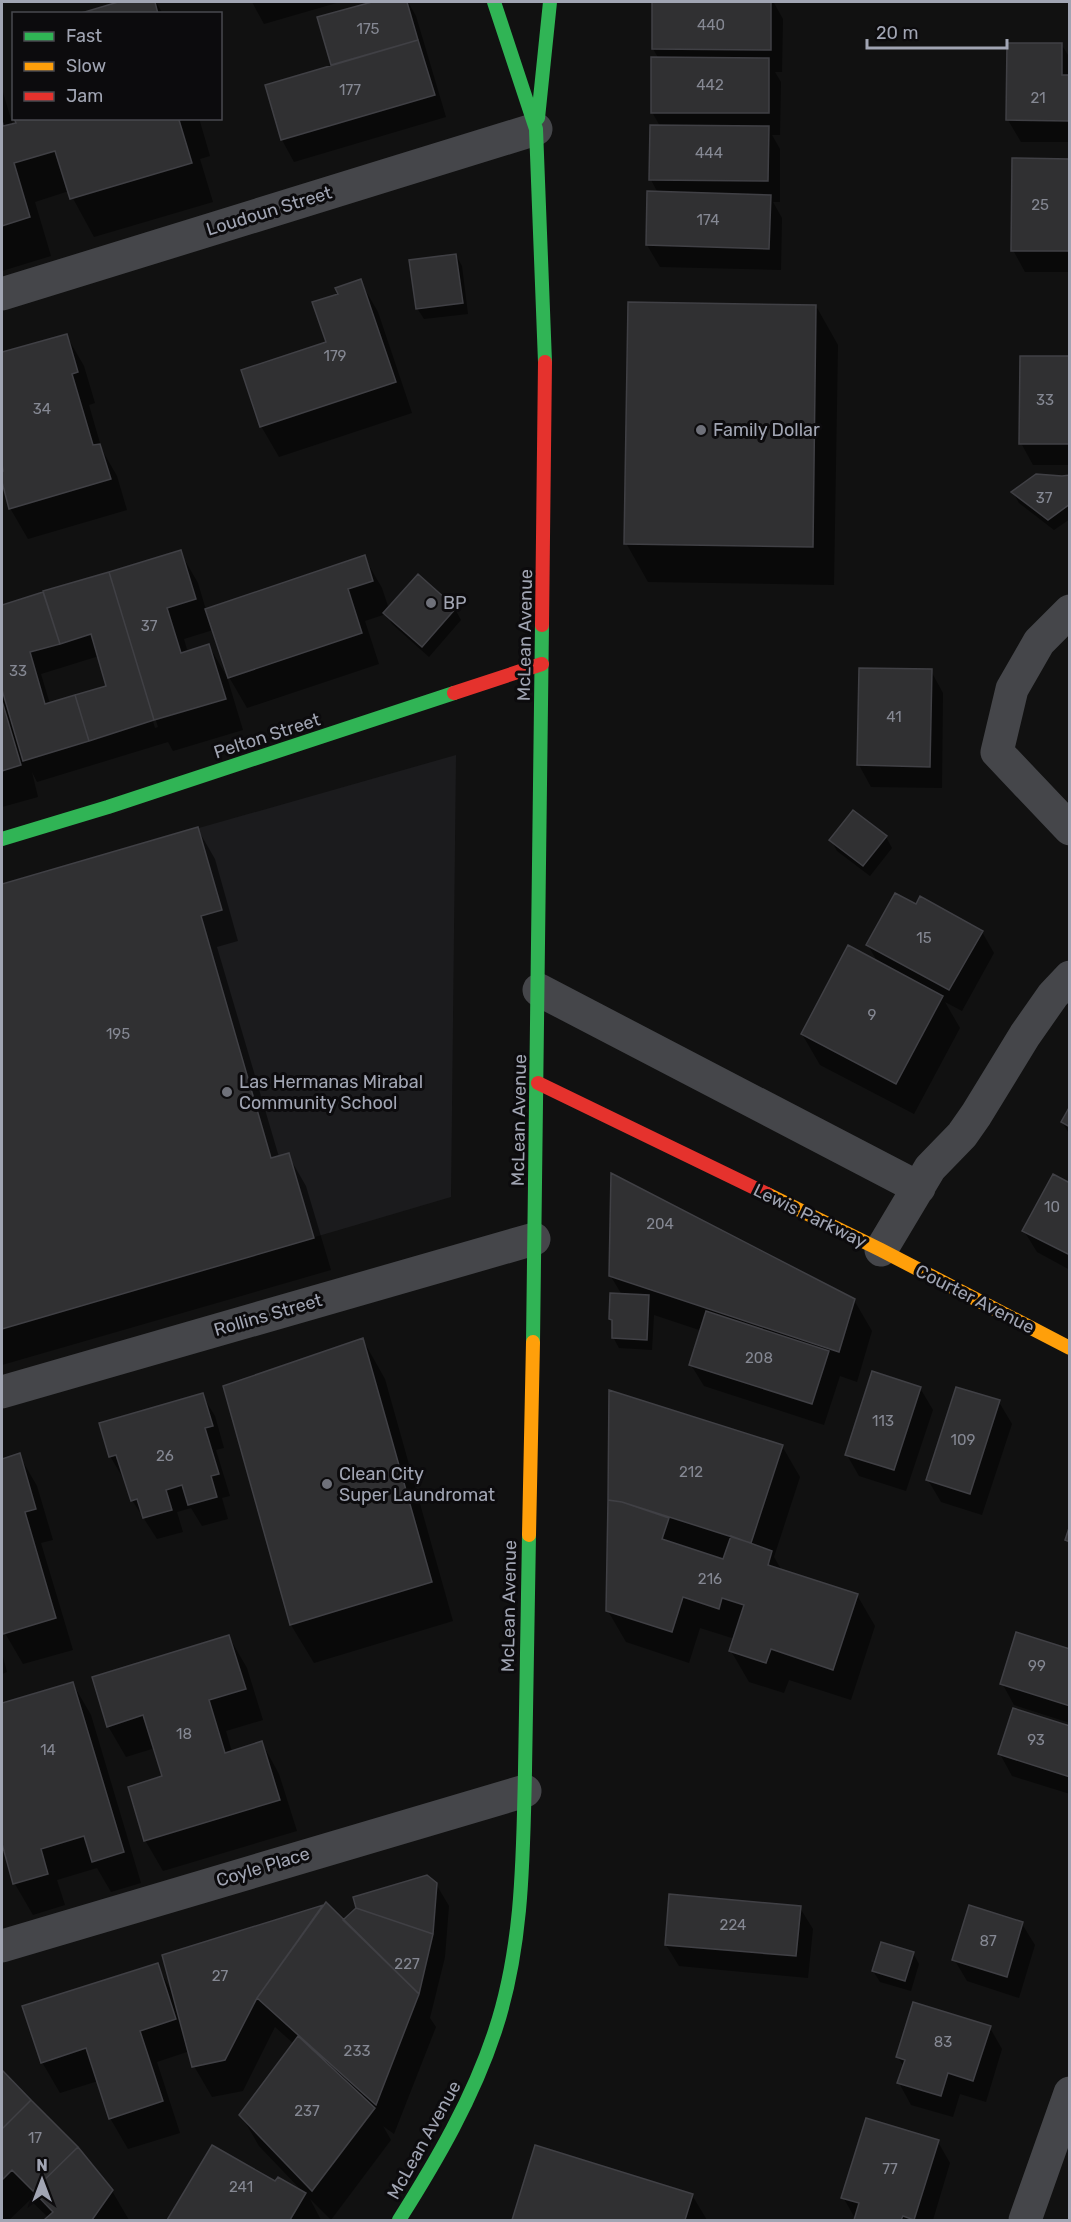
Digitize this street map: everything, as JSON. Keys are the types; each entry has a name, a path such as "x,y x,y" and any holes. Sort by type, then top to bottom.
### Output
{"street":[{"name":"McLean Avenue","path":"399,2220 441,2154 469,2100 482,2068 502,2007 516,1930 523,1850 538,1083 545,368 536,129 494,2"},
{"path":"536,129 550,2"},
{"name":"Loudoun Street","path":"2,294 536,129"},
{"path":"1070,611 1039,642 1012,689 997,752 1070,829"},
{"name":"Pelton Street","path":"2,839 119,804 542,664"},
{"name":"Lewis Parkway","path":"538,1083 881,1250 930,1168 972,1122 1025,1035 1053,995 1070,977"},
{"path":"539,990 919,1188"},
{"name":"Rollins Street","path":"2,1392 534,1239"},
{"name":"Courter Avenue","path":"881,1250 1070,1348"},
{"name":"Coyle Place","path":"2,1946 525,1791"},
{"path":"1025,2220 1070,2093"}],"shaded area":[{"name":"Las Hermanas Mirabal Community School","path":"456,755 451,1197 2,1329 2,884"}],"building":[{"path":"118,2 155,2 158,12 85,12"},
{"path":"372,2 407,2 418,40 331,65 317,17"},
{"path":"652,2 771,2 771,50 652,49"},
{"path":"418,40 435,95 281,140 265,85"},
{"path":"1007,43 1062,43 1062,75 1070,75 1070,121 1006,120"},
{"path":"651,57 769,58 769,113 651,113"},
{"path":"2,120 3,126 16,123 15,120 179,120 192,163 70,199 55,151 14,163 30,217 2,226"},
{"path":"650,125 769,126 768,181 649,180"},
{"path":"1012,158 1070,159 1070,251 1011,251"},
{"path":"647,191 771,195 769,249 646,245"},
{"path":"456,254 463,303 416,309 409,260"},
{"path":"361,279 396,382 260,427 241,370 326,342 312,302 338,294 335,288"},
{"path":"628,302 816,305 813,547 624,544"},
{"path":"67,334 78,372 72,374 93,445 100,444 111,479 9,509 2,482 2,352"},
{"path":"1020,356 1070,356 1070,444 1019,444"},
{"path":"1036,474 1070,475 1070,504 1048,520 1011,492"},
{"path":"181,550 196,599 167,608 181,653 209,644 226,699 154,720 109,572"},
{"path":"365,555 373,581 348,589 362,633 228,678 205,609"},
{"path":"109,572 154,720 89,741 75,695 106,686 91,634 60,644 43,591"},
{"path":"418,574 456,608 422,647 383,613"},
{"path":"43,592 60,644 30,652 45,704 75,695 89,741 23,761 2,690 2,605"},
{"path":"859,668 932,669 930,767 857,765"},
{"path":"2,701 21,765 2,771"},
{"path":"853,810 887,836 863,866 829,840"},
{"path":"198,827 222,910 201,916 271,1158 289,1153 314,1238 2,1329 2,884"},
{"path":"895,893 916,904 920,896 983,931 949,990 866,945"},
{"path":"848,945 943,996 896,1084 801,1034"},
{"path":"1070,1106 1070,1127 1061,1122"},
{"path":"611,1173 855,1299 839,1352 609,1276"},
{"path":"1053,1174 1070,1183 1070,1255 1022,1231"},
{"path":"610,1293 649,1295 647,1340 612,1338 612,1320 609,1319"},
{"path":"706,1311 829,1351 812,1404 689,1365"},
{"name":"Clean City Super Laundromat","path":"363,1338 432,1582 290,1625 223,1386"},
{"path":"872,1371 921,1387 894,1470 845,1455"},
{"path":"956,1387 1000,1400 970,1494 926,1480"},
{"path":"609,1390 783,1445 751,1543 622,1502 608,1500"},
{"path":"203,1393 213,1426 205,1428 219,1474 211,1476 217,1497 188,1505 182,1485 166,1490 172,1510 143,1518 137,1499 131,1501 116,1455 109,1457 99,1423"},
{"path":"20,1453 36,1509 25,1512 56,1618 3,1634 2,1459"},
{"path":"608,1500 622,1502 669,1518 662,1539 723,1559 731,1536 772,1551 768,1565 858,1594 833,1670 771,1649 766,1663 729,1651 744,1605 722,1598 719,1609 683,1597 672,1632 606,1611"},
{"path":"1070,1525 1070,1542 1065,1540"},
{"path":"1016,1632 1070,1649 1070,1706 1000,1684"},
{"path":"229,1635 246,1689 209,1700 225,1753 262,1741 280,1800 144,1841 128,1787 162,1776 143,1715 107,1727 92,1677"},
{"path":"73,1682 124,1852 92,1862 84,1836 41,1849 48,1874 13,1884 2,1844 2,1703"},
{"path":"1013,1708 1070,1726 1070,1777 998,1754"},
{"path":"427,1875 437,1883 433,1934 356,1908 353,1897"},
{"path":"669,1894 801,1906 796,1956 665,1945"},
{"path":"326,1902 419,1994 376,2105 257,1998"},
{"path":"323,1905 257,1998 225,2060 192,2067 162,1955"},
{"path":"969,1905 1023,1922 1007,1977 952,1960"},
{"path":"356,1908 433,1934 419,1994 343,1920"},
{"path":"881,1942 914,1952 905,1981 872,1971"},
{"path":"158,1963 176,2019 140,2031 163,2101 109,2119 86,2048 41,2063 22,2006"},
{"path":"913,2002 991,2026 973,2081 948,2073 941,2096 897,2083 905,2060 896,2057"},
{"path":"298,2036 375,2108 312,2191 239,2115"},
{"path":"2,2070 31,2100 2,2129"},
{"path":"31,2100 78,2147 33,2191 12,2170 2,2180 2,2129"},
{"path":"866,2118 939,2140 914,2220 903,2216 901,2220 854,2220 859,2203 841,2198"},
{"path":"212,2145 275,2181 278,2177 306,2193 290,2220 167,2220"},
{"path":"535,2145 693,2194 685,2220 512,2220"},
{"path":"78,2147 113,2190 92,2220 44,2220 53,2212 33,2191"}],"traffic: fast":[{"path":"494,2 536,129 545,362"},
{"path":"538,118 550,2"},
{"path":"533,1342 542,625"},
{"path":"2,839 108,807 454,693"},
{"path":"399,2220 427,2175 476,2080 495,2031 511,1967 520,1902 523,1836 529,1535"}],"traffic: slow":[{"path":"767,1194 1070,1348"},
{"path":"529,1535 533,1342"}],"traffic: jam":[{"path":"542,625 545,362"},
{"path":"454,693 542,664"},
{"path":"538,1083 767,1194"}],"place":[{"name":"Family Dollar","path":"701,430"},
{"name":"BP","path":"431,603"},
{"name":"Las Hermanas Mirabal Community School","path":"227,1092"},
{"name":"Clean City Super Laundromat","path":"327,1484"}]}
